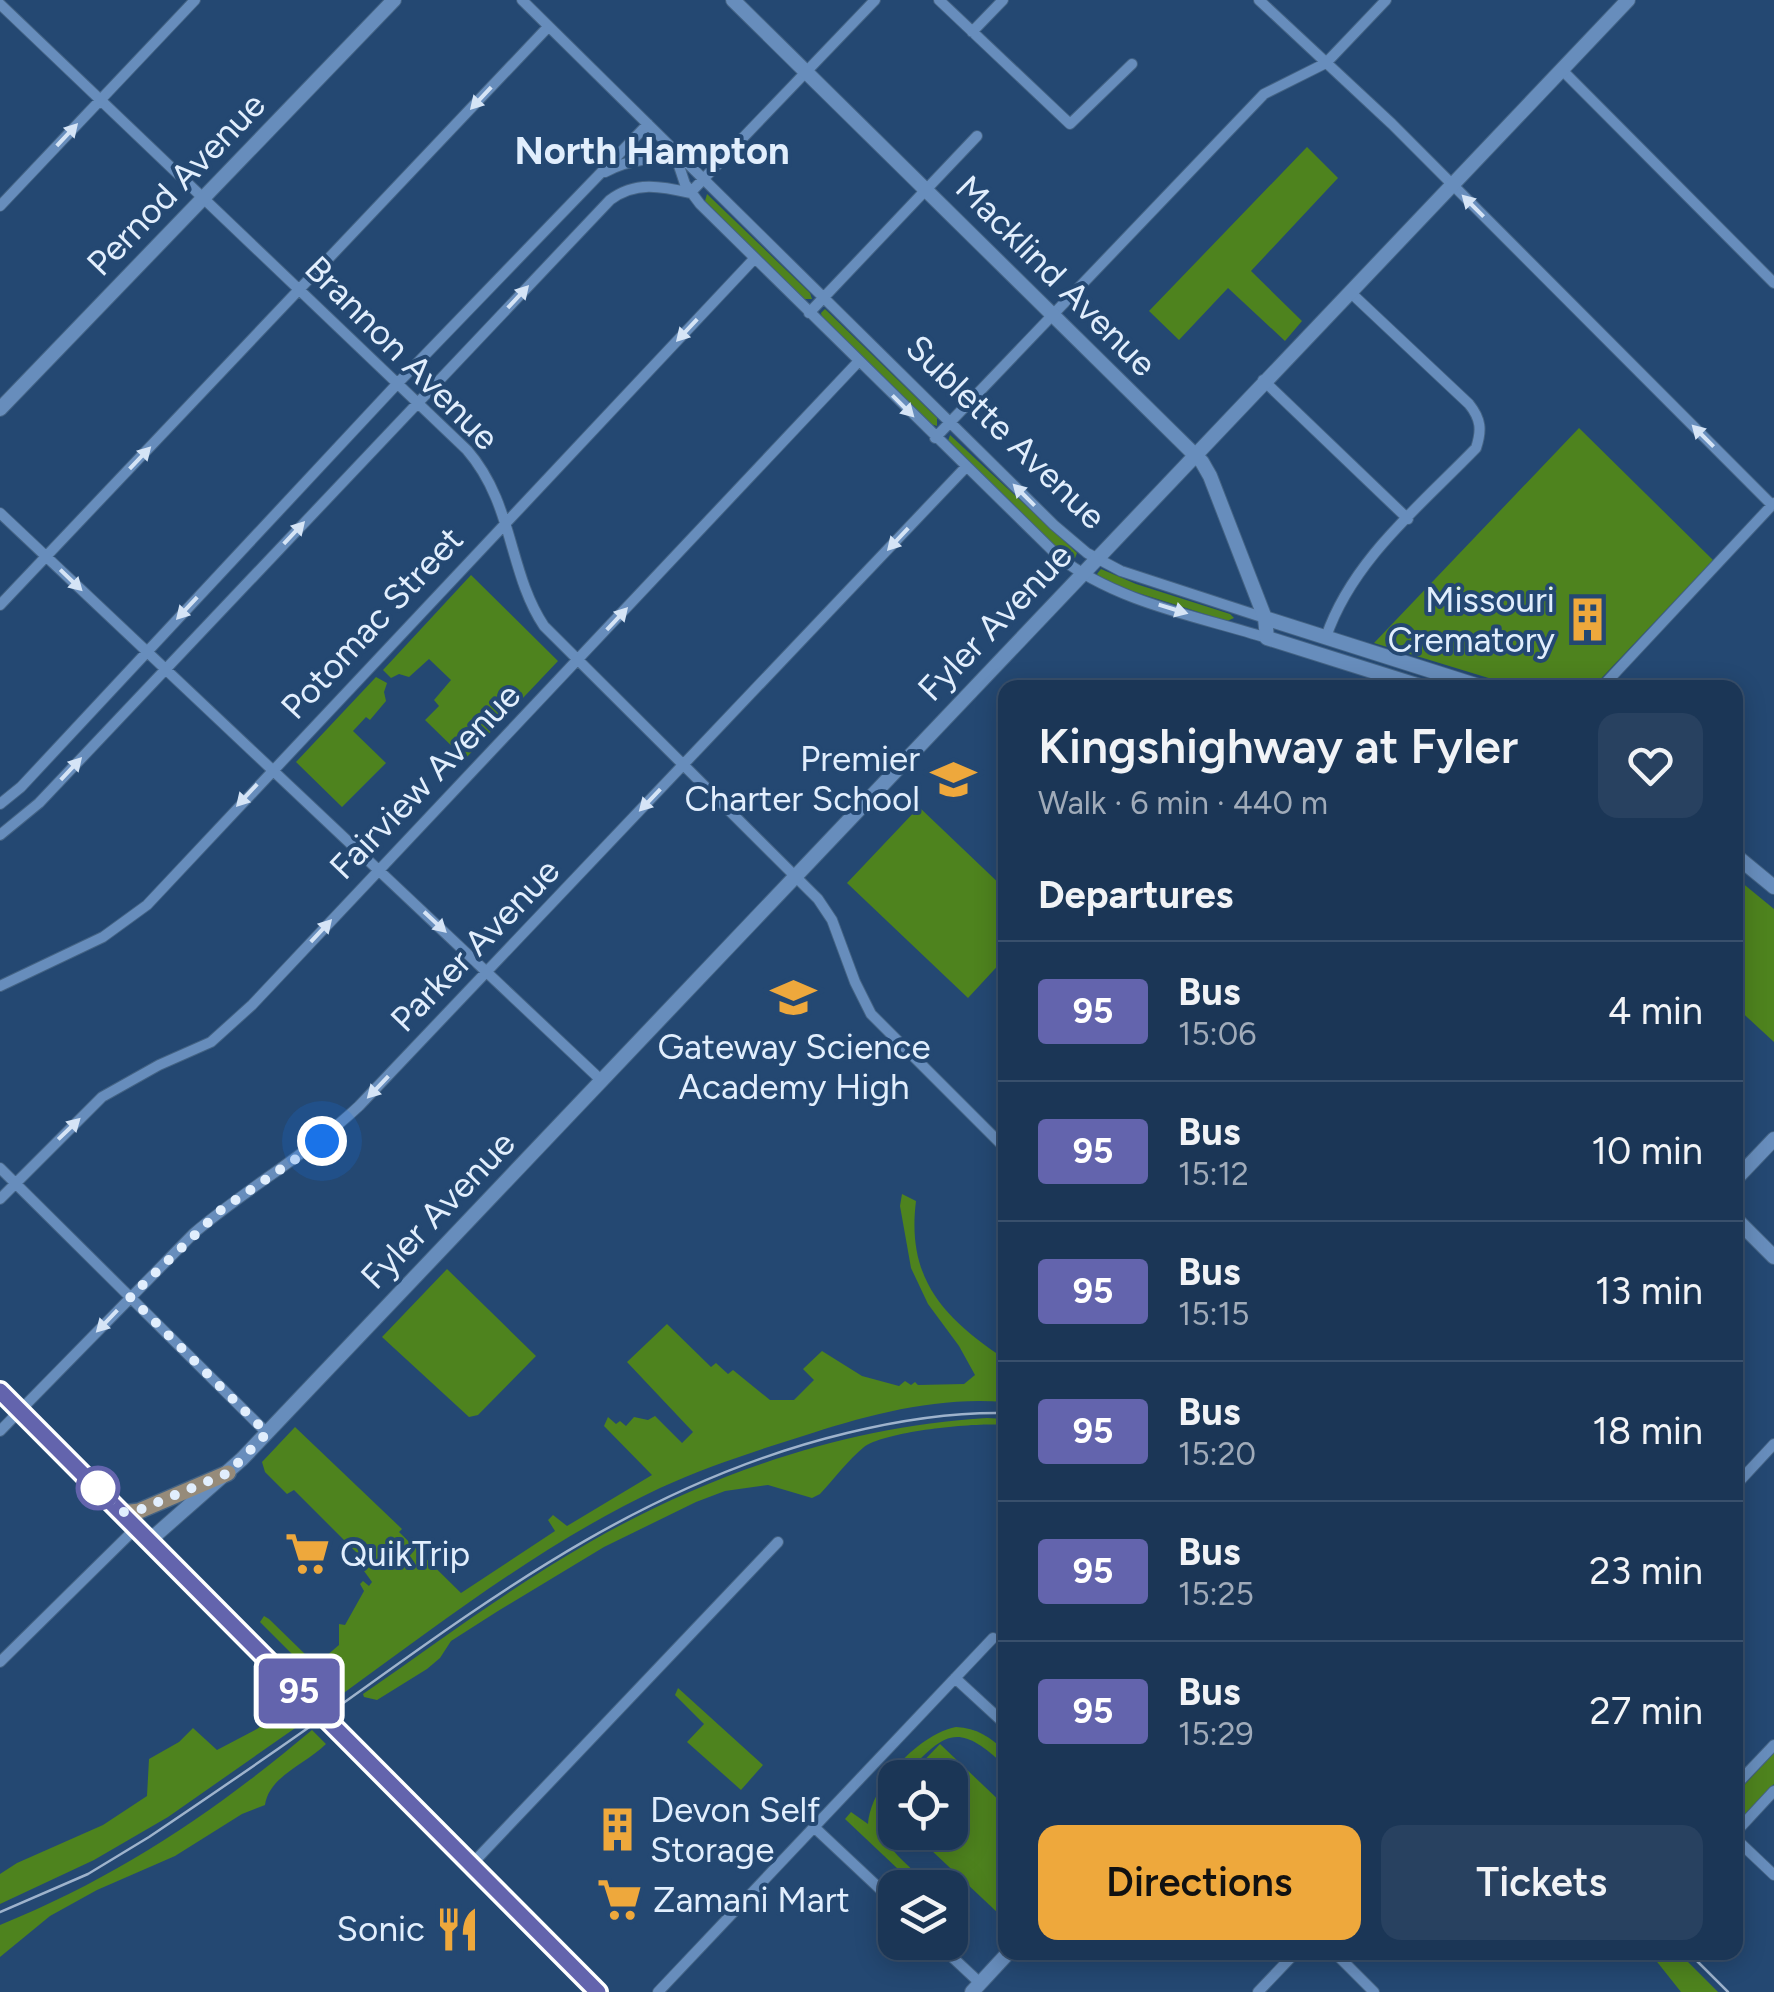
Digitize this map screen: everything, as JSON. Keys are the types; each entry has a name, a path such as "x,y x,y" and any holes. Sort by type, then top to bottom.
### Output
{"main road":[{"path":"0,1391 598,1992"},
{"path":"123,1512 139,1510 228,1473"}],"street":[{"path":"0,206 195,0"},
{"name":"Pernod Avenue","path":"0,409 394,0"},
{"name":"Sublette Avenue","path":"522,0 1054,524 1096,559 1149,582 1460,680"},
{"name":"Macklind Avenue","path":"733,0 1195,455 1210,476 1265,618 1267,638"},
{"path":"0,835 40,803 620,192 643,186 690,193 699,174 875,0"},
{"path":"939,0 1070,124 1132,64"},
{"path":"972,32 1003,0"},
{"path":"1259,0 1452,185 1773,504 1608,680"},
{"path":"934,438 1264,94 1326,63 1386,0"},
{"name":"Fyler Avenue","path":"150,1540 228,1473 267,1433 1628,0"},
{"name":"Brannon Avenue","path":"1,2 480,464 506,522 534,610 577,661 795,875 832,920 855,982 872,1014 998,1141"},
{"path":"0,605 548,27"},
{"path":"1562,70 1774,283"},
{"path":"0,804 21,787 397,384 648,124"},
{"path":"809,313 976,136"},
{"name":"Sublette Avenue","path":"670,145 690,193 754,260 1041,542 1082,574 1126,594 1401,680"},
{"path":"592,181 618,165 664,159 679,162 699,174"},
{"name":"Potomac Street","path":"0,986 119,927 146,904 754,260"},
{"path":"1326,637 1336,607 1355,576 1476,448 1480,424 1469,404 1350,292"},
{"name":"Fairview Avenue","path":"0,1199 102,1097 210,1042 252,1005 858,362"},
{"path":"1263,380 1408,519"},
{"name":"Parker Avenue","path":"0,1431 221,1210 334,1130 965,468"},
{"path":"0,512 602,1082"},
{"path":"1743,862 1774,887"},
{"path":"1743,1172 1774,1139"},
{"path":"0,1168 267,1433"},
{"path":"1743,1226 1774,1257"},
{"path":"1743,1477 1774,1444"},
{"path":"0,1662 136,1526"},
{"path":"471,1865 778,1542"},
{"path":"658,1992 993,1638"},
{"path":"956,1678 998,1717"},
{"path":"1743,1778 1774,1745"},
{"path":"1743,1826 1774,1791"},
{"path":"814,1827 878,1887"},
{"path":"1743,1843 1774,1875"},
{"path":"952,1960 976,1988 1002,1960"},
{"path":"1258,1992 1288,1960"},
{"path":"1342,1960 1374,1992"}],"green space":[{"path":"1307,147 1338,178 1251,271 1302,321 1285,341 1228,288 1179,340 1149,311"},
{"path":"707,194 812,299 804,299 705,201"},
{"path":"825,309 937,418 937,426 822,317"},
{"path":"1579,428 1713,560 1600,680 1495,680 1374,643"},
{"path":"950,435 1077,553 1075,558 1053,544 948,441"},
{"path":"1101,569 1234,618 1227,621 1132,591 1100,577 1097,574"},
{"path":"471,575 558,661 465,759 425,720 439,706 434,700 451,680 429,659 409,677 399,674 391,678 383,670"},
{"path":"376,677 387,683 386,701 370,720 366,717 353,731 386,763 342,807 296,762"},
{"path":"919,807 998,882 998,966 968,998 847,883"},
{"path":"1743,884 1774,909 1774,1042 1743,1013"},
{"path":"902,1194 916,1201 917,1253 934,1295 964,1329 998,1354 998,1402 954,1402 877,1414 749,1454 660,1488 535,1558 341,1695 334,1696 260,1622 264,1616 269,1619 307,1656 325,1657 339,1645 339,1624 345,1625 364,1591 360,1584 363,1581 369,1586 372,1582 364,1571 368,1564 294,1490 287,1494 265,1472 262,1462 295,1427 402,1529 399,1532 461,1593 555,1531 548,1520 553,1515 567,1526 652,1475 604,1426 608,1417 626,1426 634,1417 648,1420 655,1416 682,1443 693,1432 627,1362 667,1324 711,1367 716,1363 728,1374 733,1370 770,1400 794,1400 814,1380 803,1369 822,1351 862,1376 899,1386 905,1381 911,1385 964,1384 975,1375 928,1304 911,1268 900,1206"},
{"path":"447,1269 536,1356 478,1415 469,1417 382,1337"},
{"path":"998,1419 998,1425 932,1429 875,1441 858,1452 812,1498 768,1485 725,1491 696,1502 604,1547 498,1611 451,1641 427,1669 377,1700 364,1697 363,1694 532,1577 636,1517 782,1457 884,1431"},
{"path":"678,1688 763,1765 741,1790 687,1742 704,1724 675,1695"},
{"path":"288,1707 301,1724 168,1817 94,1860 0,1904 0,1874 103,1825 147,1796 149,1759 179,1742 193,1728 217,1750"},
{"path":"956,1727 977,1731 998,1745 998,1760 962,1737 940,1742 920,1760 903,1760 927,1740"},
{"path":"312,1730 326,1744 273,1786 265,1805 242,1814 175,1856 97,1890 50,1916 0,1957 0,1925 85,1886 164,1840 238,1789"},
{"path":"940,1744 957,1760 924,1760"},
{"path":"1774,1753 1774,1784 1743,1817 1743,1786"},
{"path":"968,1771 998,1799 998,1913 968,1885 968,1870 952,1870 931,1850 968,1850"},
{"path":"877,1794 878,1850 893,1850 913,1870 899,1870 845,1819 851,1812 868,1824"},
{"path":"1656,1960 1686,1960 1718,1992 1681,1992"}],"railway":[{"path":"0,1912 88,1874 149,1837 466,1616 525,1577 646,1508 710,1478 847,1433 926,1418 998,1413"},
{"path":"1696,1960 1728,1992"}],"bus line":[{"name":"95","path":"0,1391 598,1992"}],"place":[{"name":"Missouri Crematory","path":"1588,620"},
{"name":"Premier Charter School","path":"953,779"},
{"name":"Gateway Science Academy High","path":"794,997"},
{"name":"QuikTrip","path":"307,1554"},
{"name":"Devon Self Storage","path":"617,1830"},
{"name":"Zamani Mart","path":"620,1900"},
{"name":"Sonic","path":"458,1929"}],"district":[{"name":"North Hampton","path":"652,151"}],"route":[{"path":"98,1488 91,1482 123,1512 139,1510 228,1473 267,1433 130,1297 221,1210 322,1141"}]}
